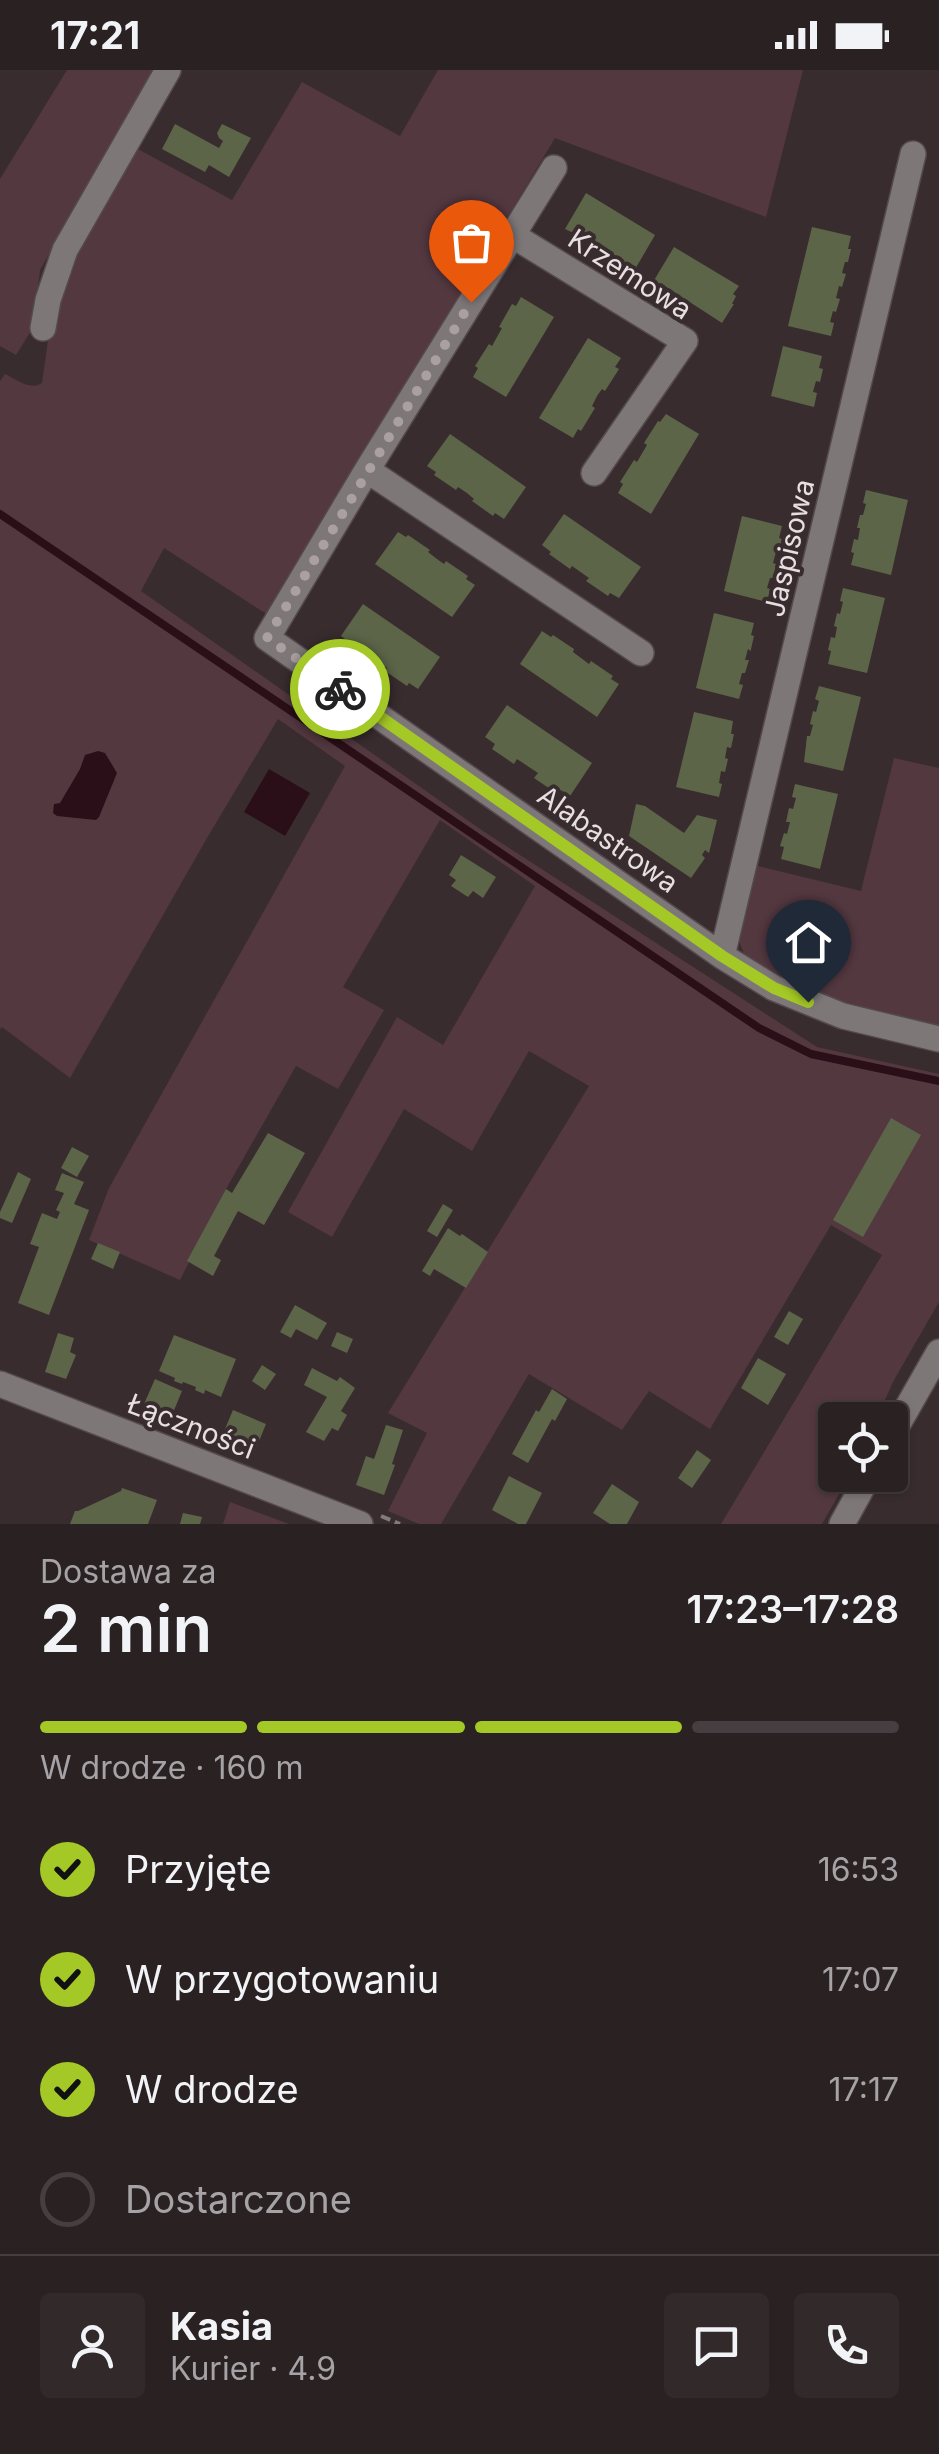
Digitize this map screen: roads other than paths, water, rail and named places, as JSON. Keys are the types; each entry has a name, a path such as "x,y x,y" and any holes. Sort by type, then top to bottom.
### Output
{"street":[{"path":"44,328 48,300 65,250 168,70"},
{"name":"Jaspisowa","path":"722,956 913,154"},
{"path":"554,168 367,470 641,653"},
{"name":"Krzemowa","path":"512,235 685,341 594,474"},
{"name":"Alabastrowa","path":"367,470 267,638 722,956 774,988 843,1016 939,1039"},
{"path":"908,1406 939,1352"},
{"name":"Łączności","path":"0,1384 360,1524"},
{"path":"842,1524 860,1492"}],"waterway":[{"path":"0,514 759,1028 811,1054 939,1081"}]}
